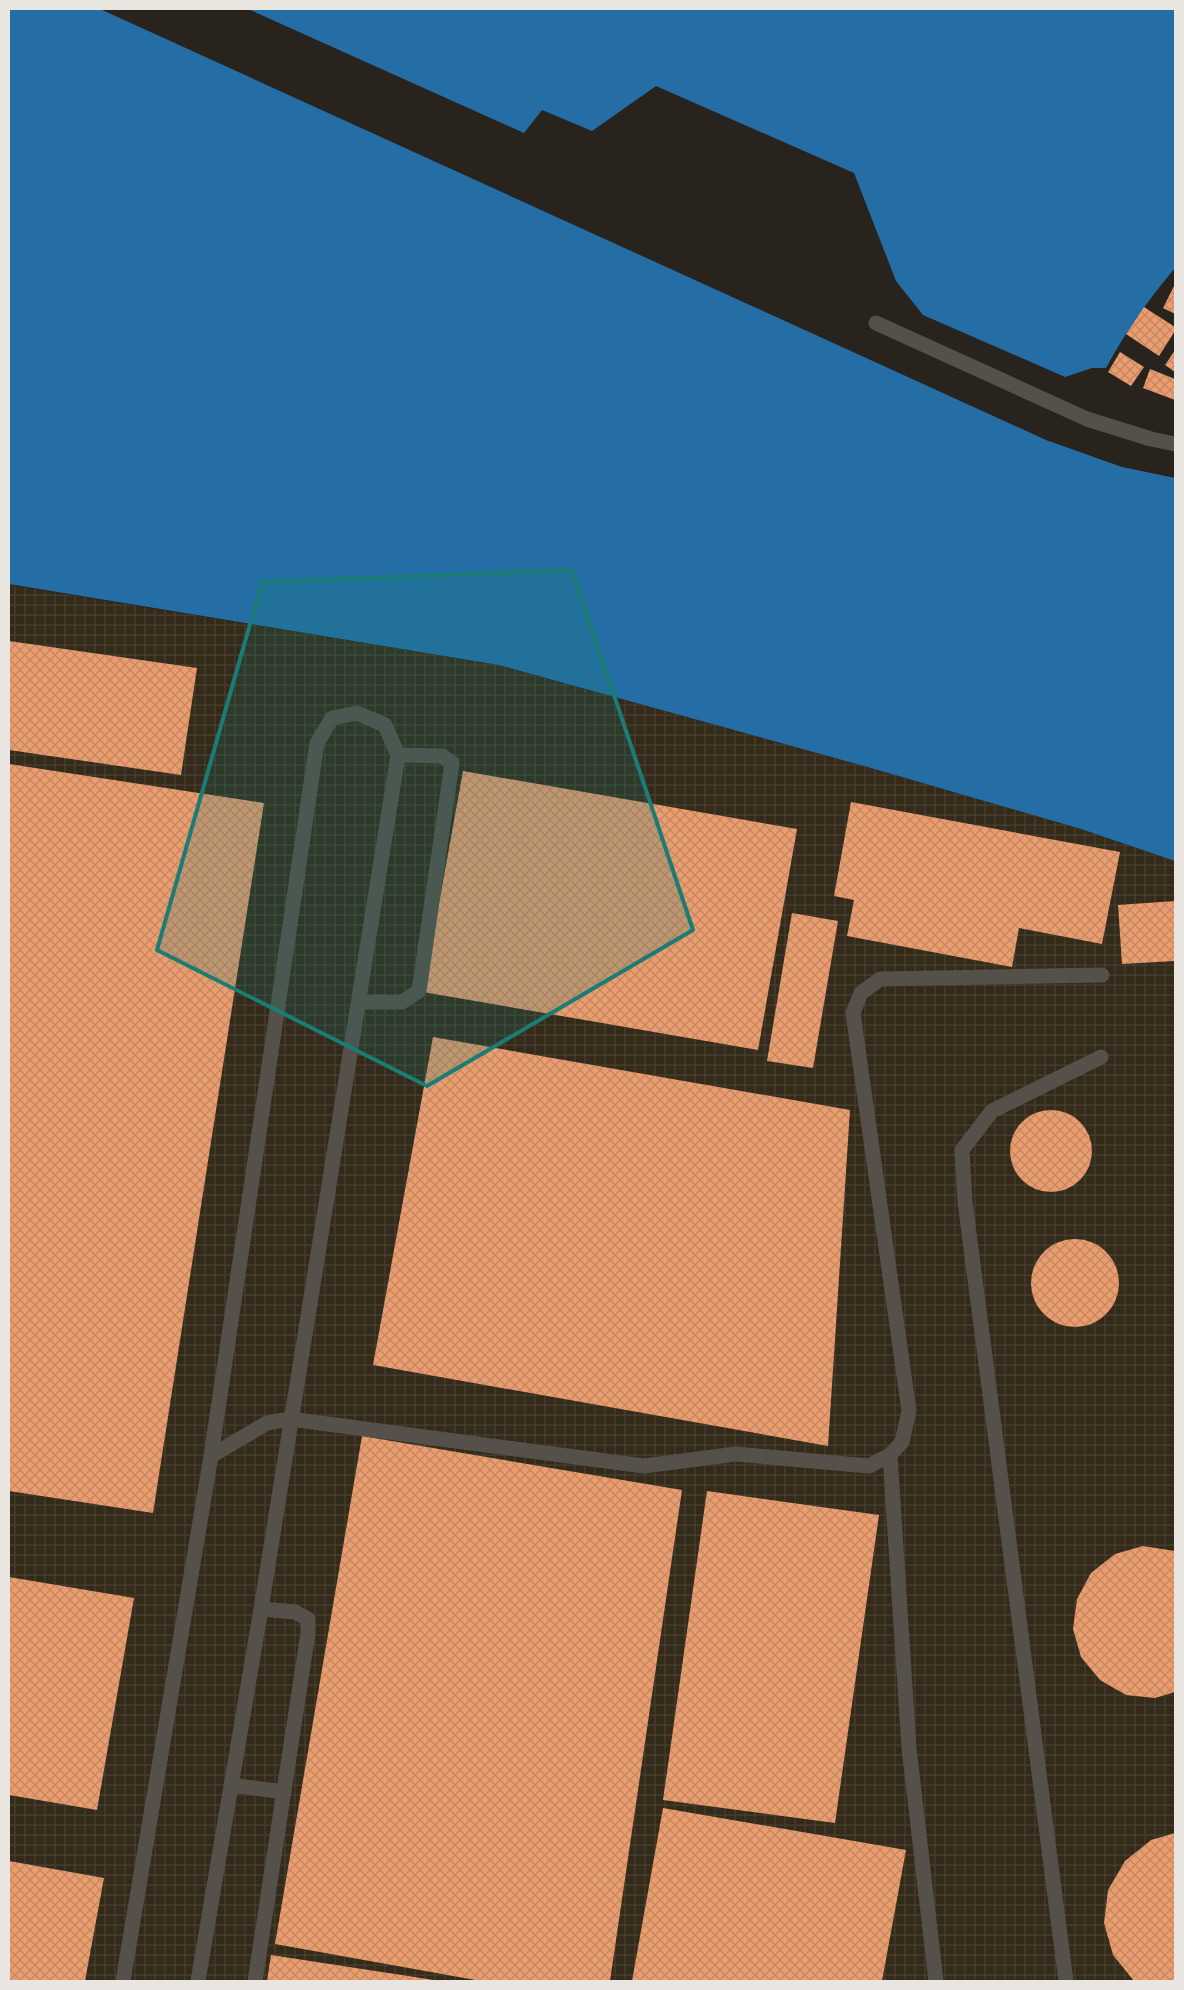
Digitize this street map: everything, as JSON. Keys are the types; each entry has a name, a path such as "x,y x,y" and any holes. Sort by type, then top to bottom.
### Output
{"street":[{"path":"876,323 1087,419 1151,439 1175,444"},
{"path":"123,1981 211,1456 317,743 332,718 357,713 385,725 398,755 261,1608 198,1981"},
{"path":"359,1002 402,1002 420,990 452,763 442,756 398,755"},
{"path":"211,1456 267,1423 290,1419 644,1466 736,1454 868,1466 890,1455 902,1442 909,1411 853,1013 861,993 880,979 1102,976"},
{"path":"1066,1981 965,1202 962,1150 992,1112 1101,1057"},
{"path":"890,1455 909,1748 936,1981"},
{"path":"255,1981 308,1633 308,1619 295,1612 261,1608"},
{"path":"231,1785 284,1792"}],"highlighted area":[{"path":"572,570 693,930 427,1086 157,950 262,582"}],"shaded area":[{"path":"9,585 499,665 871,768 1081,829 1175,861 1175,1981 9,1981"}],"water":[{"path":"9,9 100,9 1046,440 1122,467 1175,478 1175,861 1081,829 871,768 499,665 9,584"},
{"path":"248,9 1175,9 1175,268 1138,316 1106,368 1092,368 1065,377 923,315 896,281 854,173 656,86 592,131 542,110 524,133"}],"building":[{"path":"1175,284 1175,314 1163,308"},
{"path":"1144,307 1175,327 1175,331 1159,356 1126,334"},
{"path":"1175,350 1175,372 1165,365"},
{"path":"1120,352 1144,367 1131,386 1108,372"},
{"path":"1150,369 1175,379 1175,400 1143,388"},
{"path":"9,641 197,668 181,775 9,750"},
{"path":"9,764 264,803 153,1513 9,1491"},
{"path":"463,771 797,829 758,1050 423,992"},
{"path":"851,802 1120,852 1102,944 1019,928 1012,967 847,936 854,900 834,896"},
{"path":"1175,901 1175,961 1122,964 1118,905"},
{"path":"792,913 838,921 813,1068 767,1061"},
{"path":"433,1037 850,1110 828,1446 373,1365"},
{"path":"1051,1110 1067,1113 1080,1122 1089,1135 1092,1151 1089,1167 1080,1180 1067,1189 1051,1192 1035,1189 1022,1180 1013,1167 1010,1151 1013,1135 1022,1122 1035,1113"},
{"path":"1075,1239 1092,1243 1106,1252 1115,1266 1119,1283 1115,1300 1106,1314 1092,1323 1075,1327 1058,1323 1044,1314 1035,1300 1031,1283 1035,1266 1044,1252 1058,1243"},
{"path":"362,1436 682,1490 610,1981 481,1981 275,1944"},
{"path":"707,1491 879,1515 835,1823 663,1800"},
{"path":"1143,1546 1175,1551 1175,1692 1155,1698 1126,1695 1100,1680 1081,1657 1073,1629 1077,1599 1091,1573 1115,1554"},
{"path":"9,1577 134,1598 97,1810 9,1795"},
{"path":"663,1808 906,1850 882,1981 632,1981"},
{"path":"1175,1833 1175,1981 1134,1981 1113,1955 1104,1923 1108,1890 1125,1861 1151,1840"},
{"path":"9,1861 104,1878 85,1981 9,1981"},
{"path":"271,1955 434,1980 434,1981 267,1981"}]}
